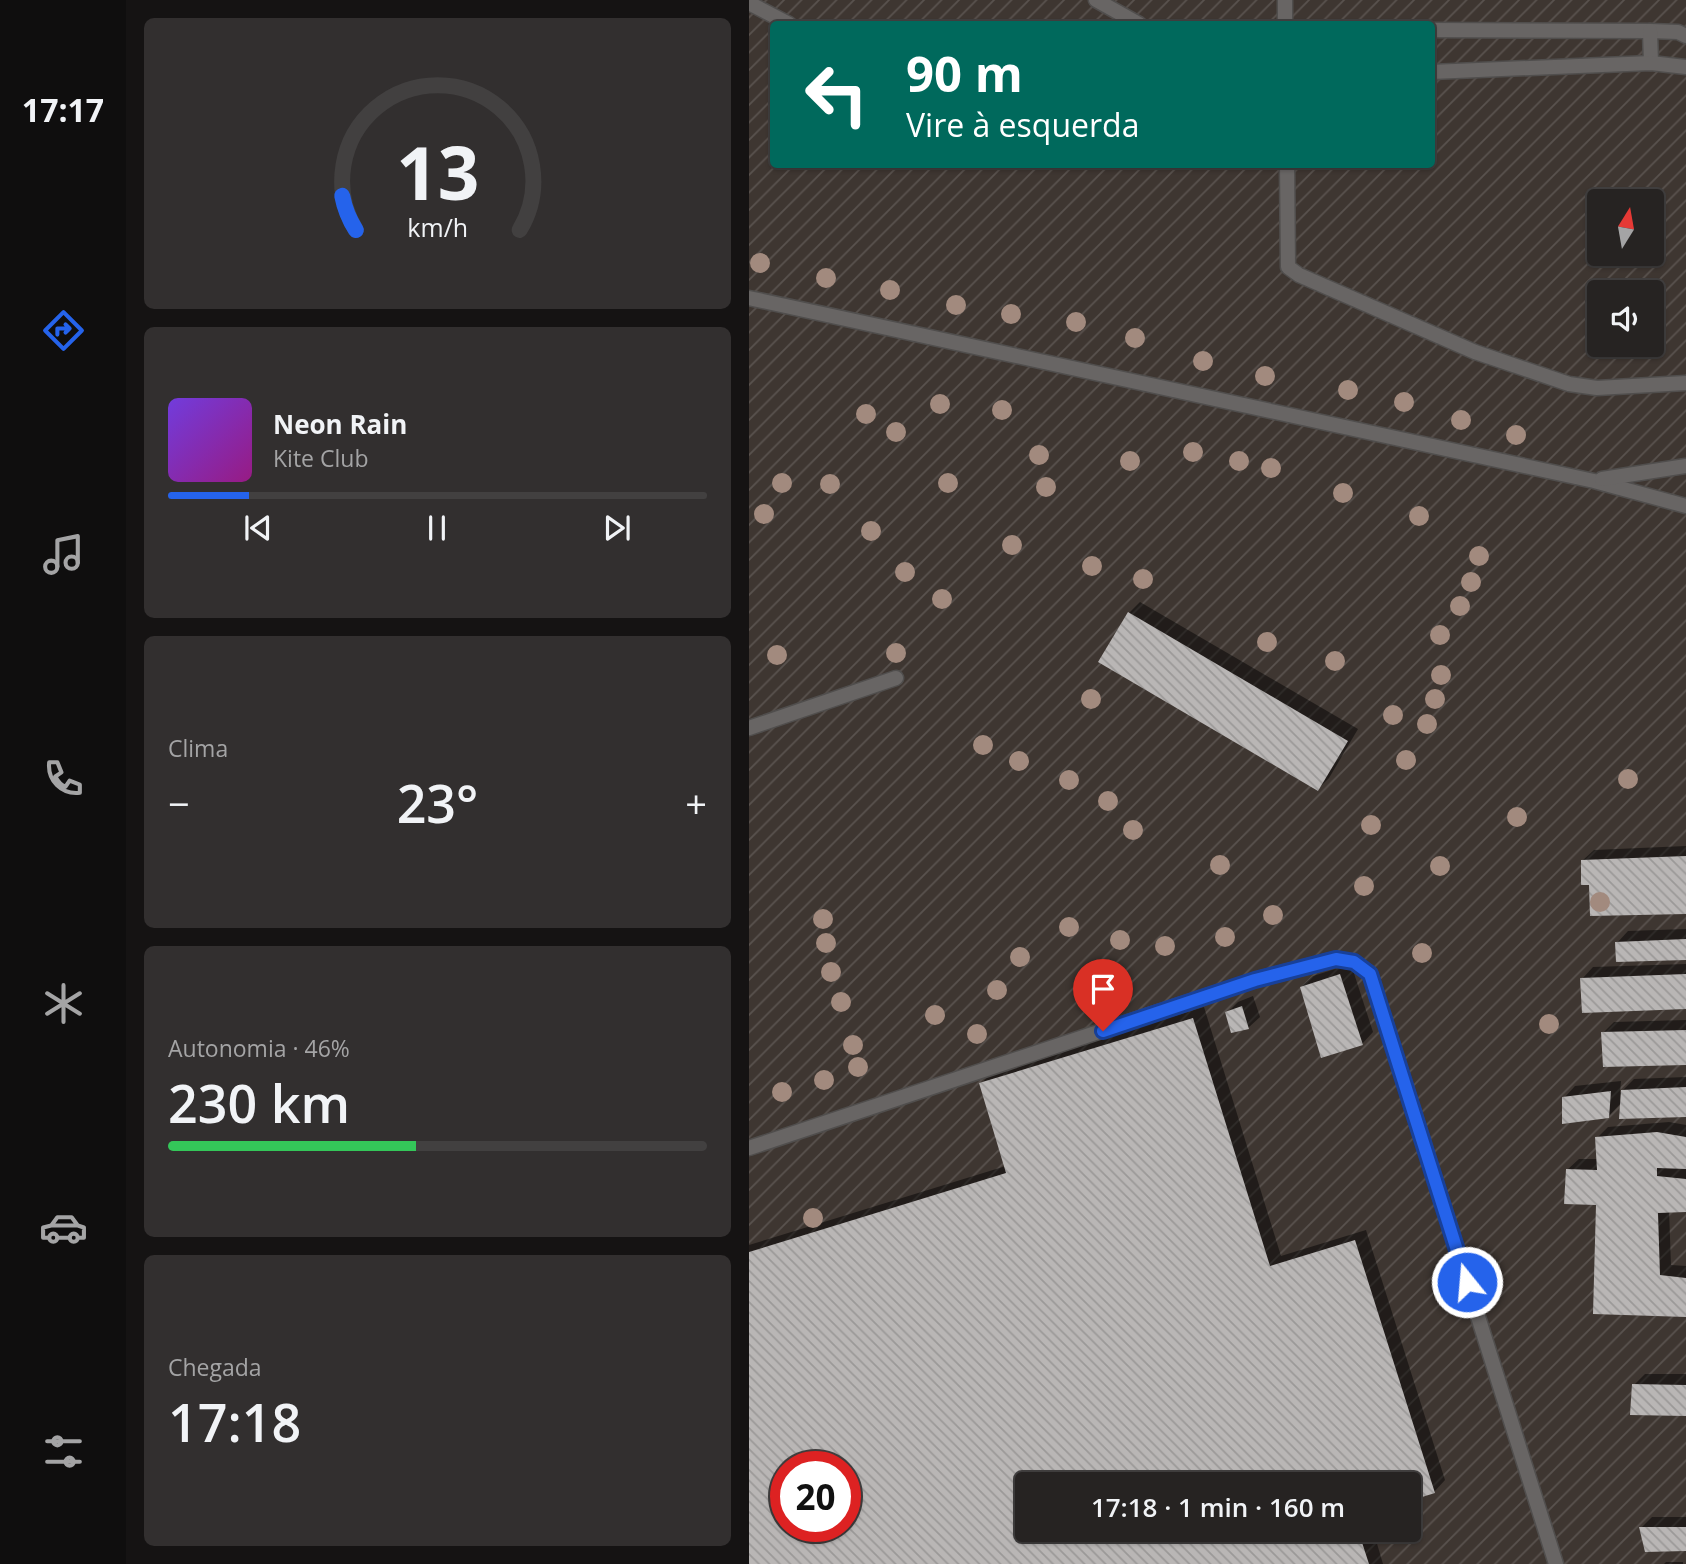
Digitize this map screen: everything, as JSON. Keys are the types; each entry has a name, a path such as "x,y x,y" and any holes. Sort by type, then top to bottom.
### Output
{"lane":[{"path":"1095,0 1134,21"},
{"path":"1285,0 1285,21"},
{"path":"749,3 783,21"},
{"path":"1435,30 1683,33"},
{"path":"1650,31 1651,63"},
{"path":"1435,72 1651,63 1686,67"},
{"path":"1287,168 1288,267 1299,275 1475,352 1569,384 1597,388 1686,383"},
{"path":"749,298 1594,481 1686,506"},
{"path":"1594,481 1686,466"},
{"path":"749,728 896,678"},
{"path":"749,1148 1255,980 1336,959 1354,962 1370,974 1556,1564"}],"shaded area":[{"path":"749,0 1686,0 1686,1564 749,1564"}],"building":[{"path":"1128,612 1348,741 1318,791 1098,662"},
{"path":"1686,856 1686,914 1590,916 1589,885 1581,885 1581,860"},
{"path":"1686,939 1686,960 1616,962 1615,942"},
{"path":"1340,974 1363,1045 1321,1058 1300,987"},
{"path":"1686,974 1686,1009 1582,1013 1580,978"},
{"path":"1242,1006 1249,1029 1231,1033 1225,1012"},
{"path":"1193,1018 1270,1266 1355,1240 1435,1493 1421,1497 1421,1472 1015,1472 1015,1542 1362,1542 1369,1564 749,1564 749,1252 1006,1173 979,1083"},
{"path":"1686,1030 1686,1065 1603,1067 1601,1032"},
{"path":"1686,1087 1686,1117 1619,1119 1621,1090"},
{"path":"1611,1091 1609,1118 1562,1124 1562,1097"},
{"path":"1657,1132 1686,1137 1686,1169 1657,1168 1657,1176 1686,1179 1686,1212 1658,1213 1660,1275 1686,1278 1686,1317 1593,1314 1596,1205 1564,1204 1566,1169 1597,1170 1595,1137"},
{"path":"1632,1384 1686,1385 1686,1416 1630,1415"},
{"path":"1639,1527 1686,1527 1686,1551 1645,1552"}],"route":[{"path":"1103,1031 1255,980 1336,959 1354,962 1370,974 1467,1282"}]}
